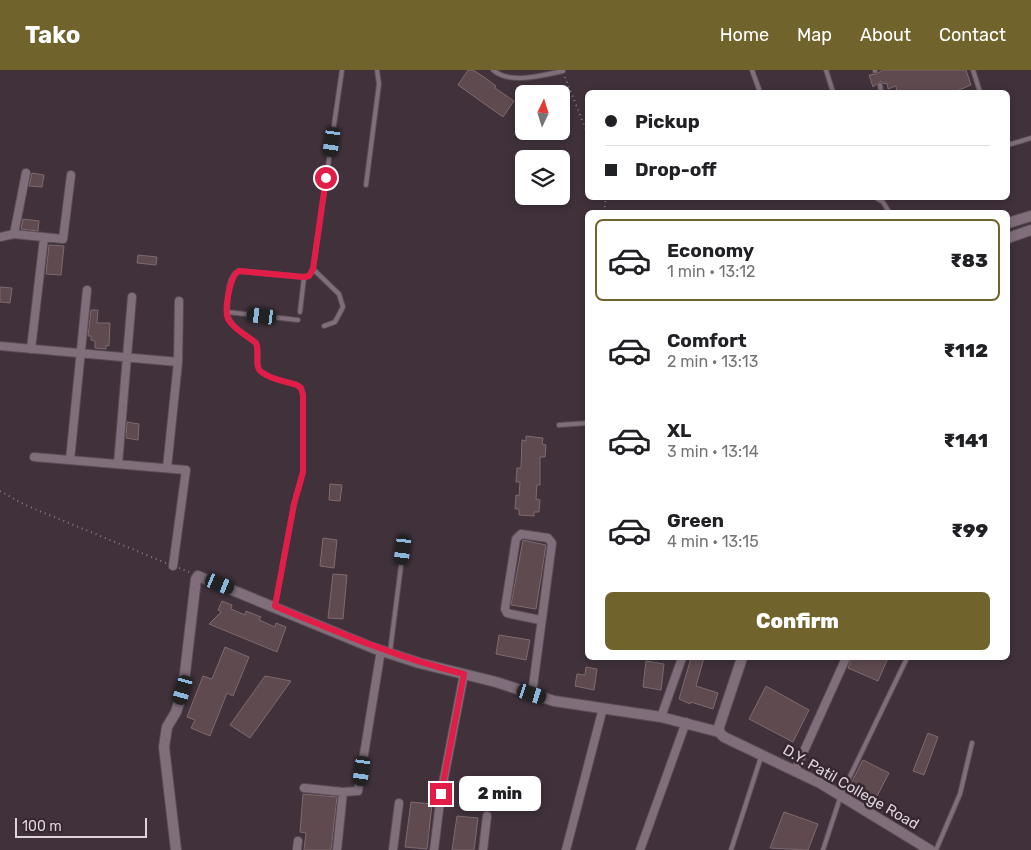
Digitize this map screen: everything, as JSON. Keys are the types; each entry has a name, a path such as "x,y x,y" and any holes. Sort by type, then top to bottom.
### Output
{"street":[{"path":"14,234 26,173"},
{"path":"0,237 14,234 62,240 64,238 71,175"},
{"path":"1010,222 1031,216"},
{"path":"1010,237 1031,230"},
{"path":"31,349 44,238"},
{"path":"70,460 79,354 87,290"},
{"path":"118,464 132,297"},
{"path":"167,468 178,362 179,301"},
{"path":"0,346 178,362"},
{"path":"34,457 186,470 173,566"},
{"path":"532,694 540,620 552,543 548,538 521,534 516,539 505,609 507,613 540,620"},
{"path":"176,850 164,746 168,727 176,712 183,690 196,579 198,576"},
{"name":"D.Y. Patil College Road","path":"198,576 385,652 419,663 464,674 554,701 662,717 719,732 728,739 796,771 841,795 930,850"},
{"path":"304,788 354,793 360,788 385,652"},
{"path":"662,717 681,660"},
{"path":"719,732 741,660"},
{"path":"796,771 845,660"},
{"path":"434,850 441,794 464,674"},
{"path":"566,850 603,708"},
{"path":"640,850 686,722"},
{"path":"337,850 343,792"},
{"path":"393,850 399,804"},
{"path":"483,850 487,816"},
{"path":"298,841 298,850"}],"lane":[{"path":"275,606 294,504 303,472 303,395 301,388 297,385 266,376 260,372 256,343 231,323 227,312 232,277 235,272 304,277 309,276 313,269 342,70"},
{"path":"366,185 379,84 377,70"},
{"path":"493,70 498,75 520,78 563,71"},
{"path":"752,70 759,90"},
{"path":"826,70 832,90"},
{"path":"973,70 979,90"},
{"path":"880,85 881,90"},
{"path":"1010,144 1031,138"},
{"path":"880,200 884,202 888,210"},
{"path":"313,269 339,294 343,307 335,322 324,326"},
{"path":"300,312 304,277"},
{"path":"227,312 298,320"},
{"path":"558,425 585,423"},
{"path":"385,652 403,550"},
{"path":"823,850 841,795 906,660"},
{"path":"936,850 960,794 972,743"},
{"path":"731,850 762,755"}],"path":[{"path":"563,71 585,127"},
{"path":"0,491 26,505 198,576"}],"building":[{"path":"468,70 473,70 484,77 496,86 495,88 514,101 503,117 458,85"},
{"path":"883,70 966,70 971,85 959,90 897,90 896,86 888,89 887,83 884,84 881,81 873,87 869,75"},
{"path":"32,173 44,175 42,187 29,186"},
{"path":"23,219 39,221 38,231 21,229"},
{"path":"49,245 64,246 61,275 46,274"},
{"path":"138,255 157,257 156,265 137,263"},
{"path":"0,287 12,288 10,303 0,302"},
{"path":"91,310 98,310 97,323 110,323 109,346 106,345 106,349 95,348 95,341 91,340 91,336 88,336"},
{"path":"127,422 139,424 138,440 126,438"},
{"path":"526,436 543,438 542,444 546,445 545,457 540,457 540,485 537,485 536,499 540,500 539,512 534,512 534,516 519,515 519,509 515,509 516,495 519,496 520,482 516,482 517,468 521,468 522,440 526,441"},
{"path":"330,484 342,485 340,501 329,500"},
{"path":"323,538 337,540 334,568 320,566"},
{"path":"523,540 546,545 536,609 511,605"},
{"path":"333,574 347,575 343,619 328,618"},
{"path":"222,601 232,605 231,609 245,615 246,611 261,617 259,620 275,627 276,623 286,627 277,652 209,624 221,612 218,610"},
{"path":"499,635 530,640 526,660 496,654"},
{"path":"225,647 249,657 233,696 227,693 210,736 191,728 195,720 187,717 203,676 212,679"},
{"path":"690,660 703,660 696,686 718,693 713,709 691,702 690,704 679,699"},
{"path":"851,660 887,660 878,681 848,668"},
{"path":"646,661 664,664 661,690 643,687"},
{"path":"586,667 597,669 594,690 575,686 577,674 585,675"},
{"path":"265,676 291,681 250,738 230,725"},
{"path":"766,686 809,710 793,742 749,719"},
{"path":"928,733 938,737 924,775 913,771"},
{"path":"863,760 889,773 873,804 847,791"},
{"path":"303,794 337,797 331,850 304,850 306,833 300,832"},
{"path":"411,802 432,804 427,849 405,847"},
{"path":"784,812 818,824 808,850 770,848"},
{"path":"457,816 478,818 474,850 452,850"}],"route":[{"path":"326,178 313,269 309,276 235,272 232,277 227,312 227,317 231,323 256,343 260,372 266,376 297,385 301,388 303,395 303,472 294,504 275,606 373,648 419,663 464,674 441,794"}]}
